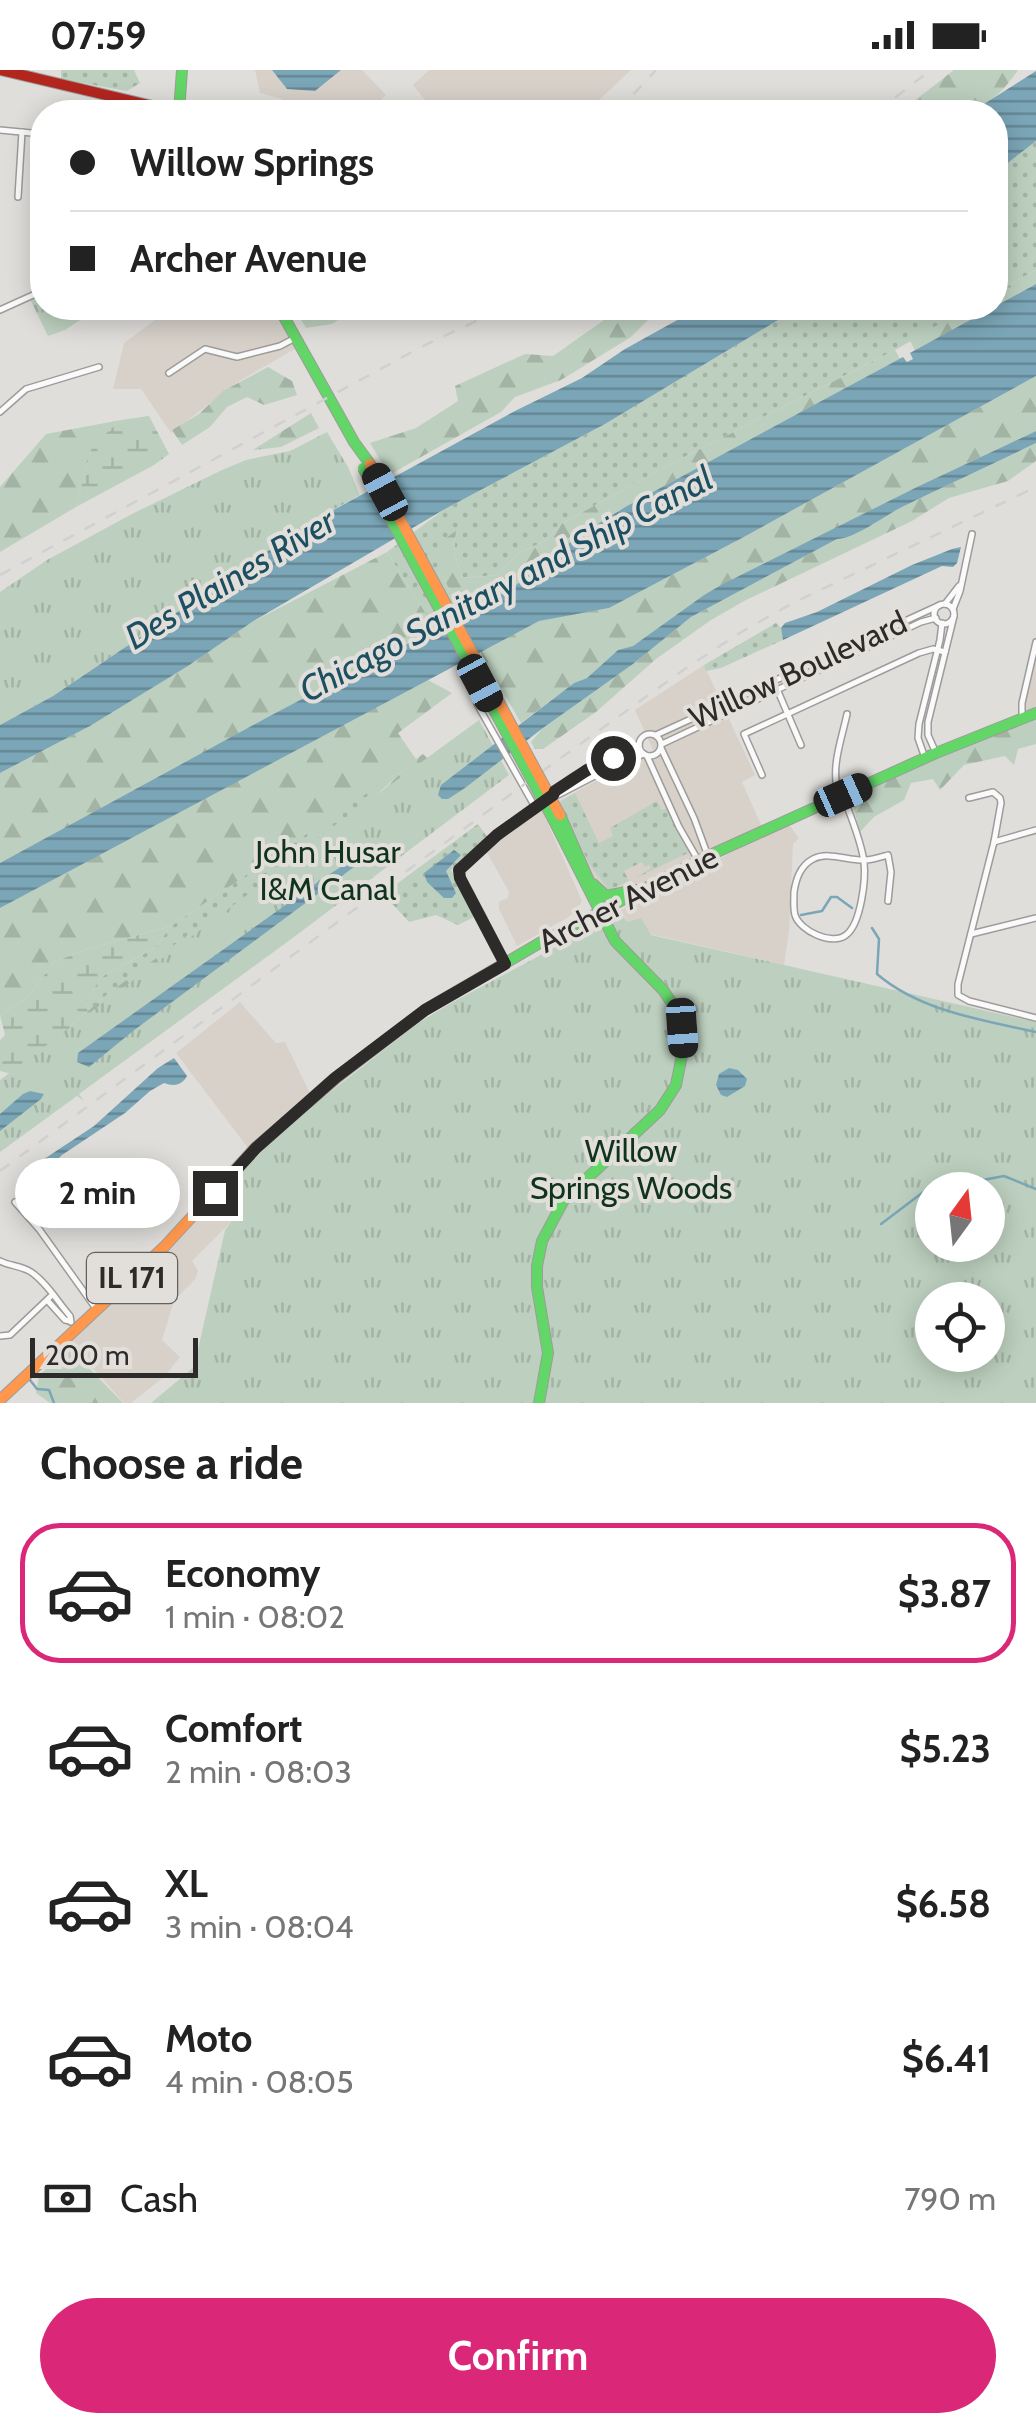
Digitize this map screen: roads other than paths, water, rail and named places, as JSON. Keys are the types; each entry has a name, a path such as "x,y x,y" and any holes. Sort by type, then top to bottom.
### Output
{"main road":[{"path":"1,70 128,100"},
{"path":"178,100 182,70"},
{"path":"286,320 598,894 601,912"},
{"name":"Archer Avenue","path":"0,1400 75,1325 97,1310 164,1247 256,1148 335,1078 425,1010 703,858 1036,713"},
{"path":"539,1403 548,1354 537,1266 548,1226 564,1200 660,1110 676,1085 682,1061 682,1028 672,1003 614,941 557,817"},
{"path":"592,884 606,896 645,888"}],"street":[{"path":"0,130 30,133"},
{"path":"18,197 22,132"},
{"path":"0,310 30,296"},
{"path":"168,372 204,349 237,357 280,346 297,337"},
{"path":"0,412 26,389 99,367"},
{"name":"Willow Boulevard","path":"930,756 918,738 919,724 972,534"},
{"path":"942,604 953,613 948,623 939,620 935,612 942,604 960,584"},
{"name":"Willow Boulevard","path":"662,746 942,604"},
{"name":"Willow Boulevard","path":"656,735 921,622 939,620 941,651 927,730 930,756"},
{"path":"1022,718 1036,642"},
{"path":"762,774 744,734 919,653 941,651"},
{"path":"776,685 801,745"},
{"path":"477,704 535,806"},
{"path":"847,714 834,779 864,861 862,894 854,926 838,939 827,939 797,920 794,910 797,877 814,858 828,856 864,861 888,855 888,901"},
{"path":"505,964 459,870 555,791 587,770 634,748 645,734 656,735 662,746 696,824 703,858"},
{"path":"639,744 682,832 703,858"},
{"path":"553,795 558,796 616,765 658,754 662,746"},
{"path":"655,773 661,767 670,767"},
{"path":"969,798 993,792 1002,803 969,934 958,996 1036,1018"},
{"path":"682,832 696,824"},
{"path":"994,842 1036,830"},
{"path":"969,934 1036,918"},
{"path":"15,1202 97,1310"},
{"path":"0,1261 28,1270 41,1280 65,1320 75,1325"},
{"path":"0,1336 10,1335 50,1298"}],"water":[{"path":"272,70 341,70 315,91 287,89"},
{"path":"1036,71 1036,141 1008,163 1008,100 990,100"},
{"path":"1036,284 1036,376 609,608 539,621 0,908 0,863 511,589 578,536 627,506 903,357 907,362 913,359 910,353 970,320 1008,320 1008,299"},
{"name":"Des Plaines River","path":"677,320 778,320 605,424 445,509 252,622 90,726 0,773 0,725 53,696 308,524 582,378"},
{"path":"1036,431 1036,443 900,508 860,532 837,539 691,617 465,788 448,799 438,795 441,785 574,683 587,678 618,650 633,646 704,595"},
{"path":"961,547 953,567 942,566 783,640 781,628 785,623"},
{"path":"371,848 370,855 89,1067 77,1062 78,1053"},
{"path":"454,850 461,855 446,871 456,893 452,898 444,898 427,882 424,873"},
{"path":"174,1058 187,1076 183,1081 174,1085 164,1083 150,1091 125,1113 62,1155 40,1177 37,1194 27,1189 23,1173 94,1126"},
{"path":"729,1068 747,1079 745,1086 727,1097 721,1095 716,1085 719,1074"},
{"path":"30,1091 44,1094 0,1131 0,1114"}],"waterway":[{"path":"801,915 822,911 831,897 852,908"},
{"path":"872,928 879,939 877,974 894,987 952,1012 1036,1032"},
{"path":"881,1224 926,1190 958,1190 967,1183 1004,1176 1036,1189"},
{"path":"30,1380 37,1389 49,1390 54,1403"}],"railway":[{"path":"628,100 656,70"},
{"path":"892,100 931,70"},
{"path":"0,575 423,346 478,320"},
{"path":"0,1171 689,666 793,603 1036,487"}],"water label":[{"name":"Chicago Sanitary and Ship Canal","path":"506,584"}],"park label":[{"name":"John Husar I&M Canal","path":"328,870"},
{"name":"Willow Springs Woods","path":"631,1170"}]}
